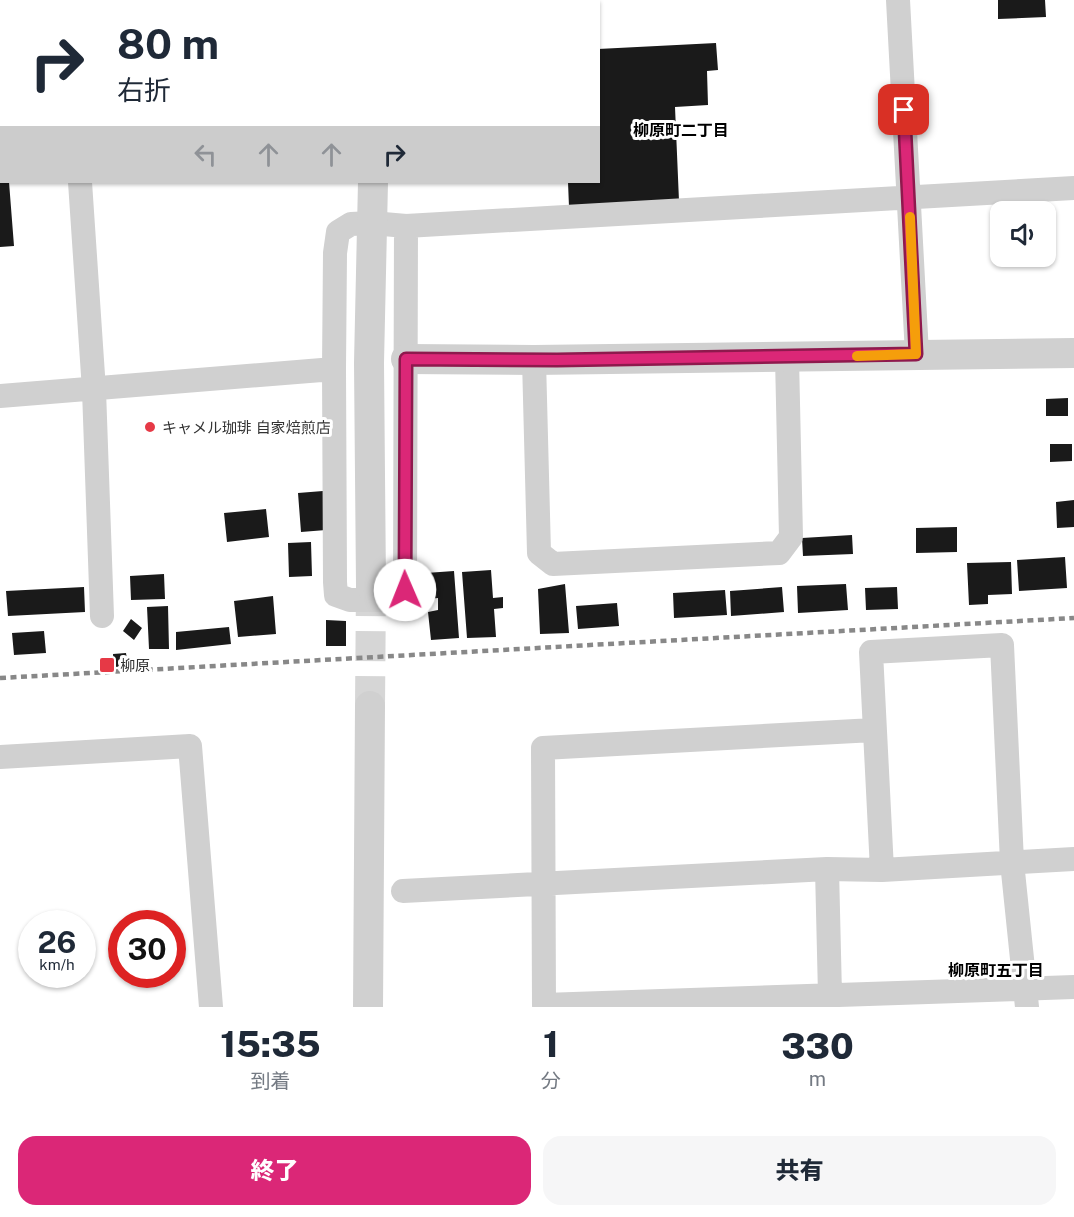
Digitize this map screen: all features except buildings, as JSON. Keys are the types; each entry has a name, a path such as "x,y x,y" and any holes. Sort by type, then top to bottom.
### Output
{"street":[{"path":"898,0 916,354"},
{"path":"80,183 94,390 102,616"},
{"path":"371,586 369,363 373,183"},
{"path":"406,225 405,590 394,600 351,600 336,596 334,369 335,253 338,232 351,224 406,225 1074,189"},
{"path":"406,359 787,358 1074,353"},
{"path":"534,360 539,553 553,564 779,553 791,537 787,358"},
{"path":"0,396 334,369"},
{"path":"882,870 871,652 1002,645 1012,862 1026,998"},
{"path":"368,1007 370,706"},
{"path":"874,730 543,748 544,1005 695,1003 830,995 1026,998 1074,987"},
{"path":"0,757 190,746 211,1007"},
{"path":"403,891 827,869 882,870 1074,859"},
{"path":"827,869 830,995"}],"tunnel":[{"path":"370,706 371,586"}],"railway":[{"path":"0,678 1074,618"}],"slow traffic":[{"path":"857,356 916,354 910,217"}],"place":[{"name":"キャメル珈琲 自家焙煎店","path":"150,427"},
{"name":"柳原","path":"107,665"}],"district":[{"name":"柳原町二丁目","path":"681,130"},
{"name":"柳原町五丁目","path":"996,970"}],"route":[{"path":"405,590 406,359 787,358 916,354 904,110"}]}
